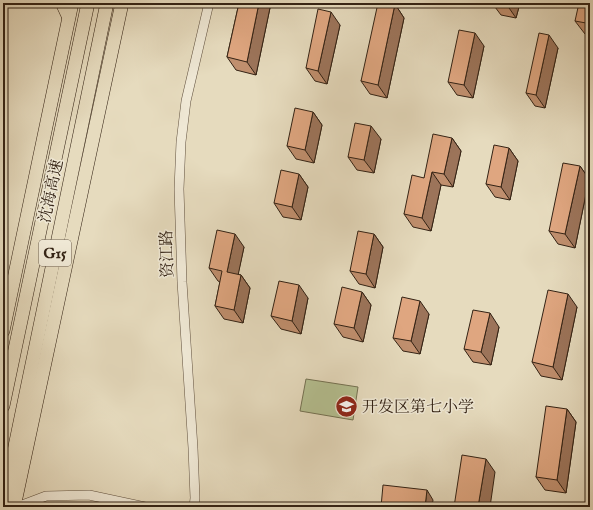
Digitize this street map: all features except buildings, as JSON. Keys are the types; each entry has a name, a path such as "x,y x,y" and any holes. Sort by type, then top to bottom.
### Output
{"highway":[{"path":"3,330 72,3"},
{"name":"沈海高速","path":"3,406 88,3"},
{"name":"沈海高速","path":"3,504 107,3"},
{"path":"16,507 122,3"}],"main road":[{"path":"61,3 68,18"}],"street":[{"name":"资江路","path":"194,507 193,448 182,282 179,189 180,142 186,101 209,3"},
{"path":"16,507 46,496 89,495 145,507"}],"green space":[{"path":"306,379 358,387 353,420 300,411"}],"place":[{"name":"开发区第七小学","path":"346,406"}]}
